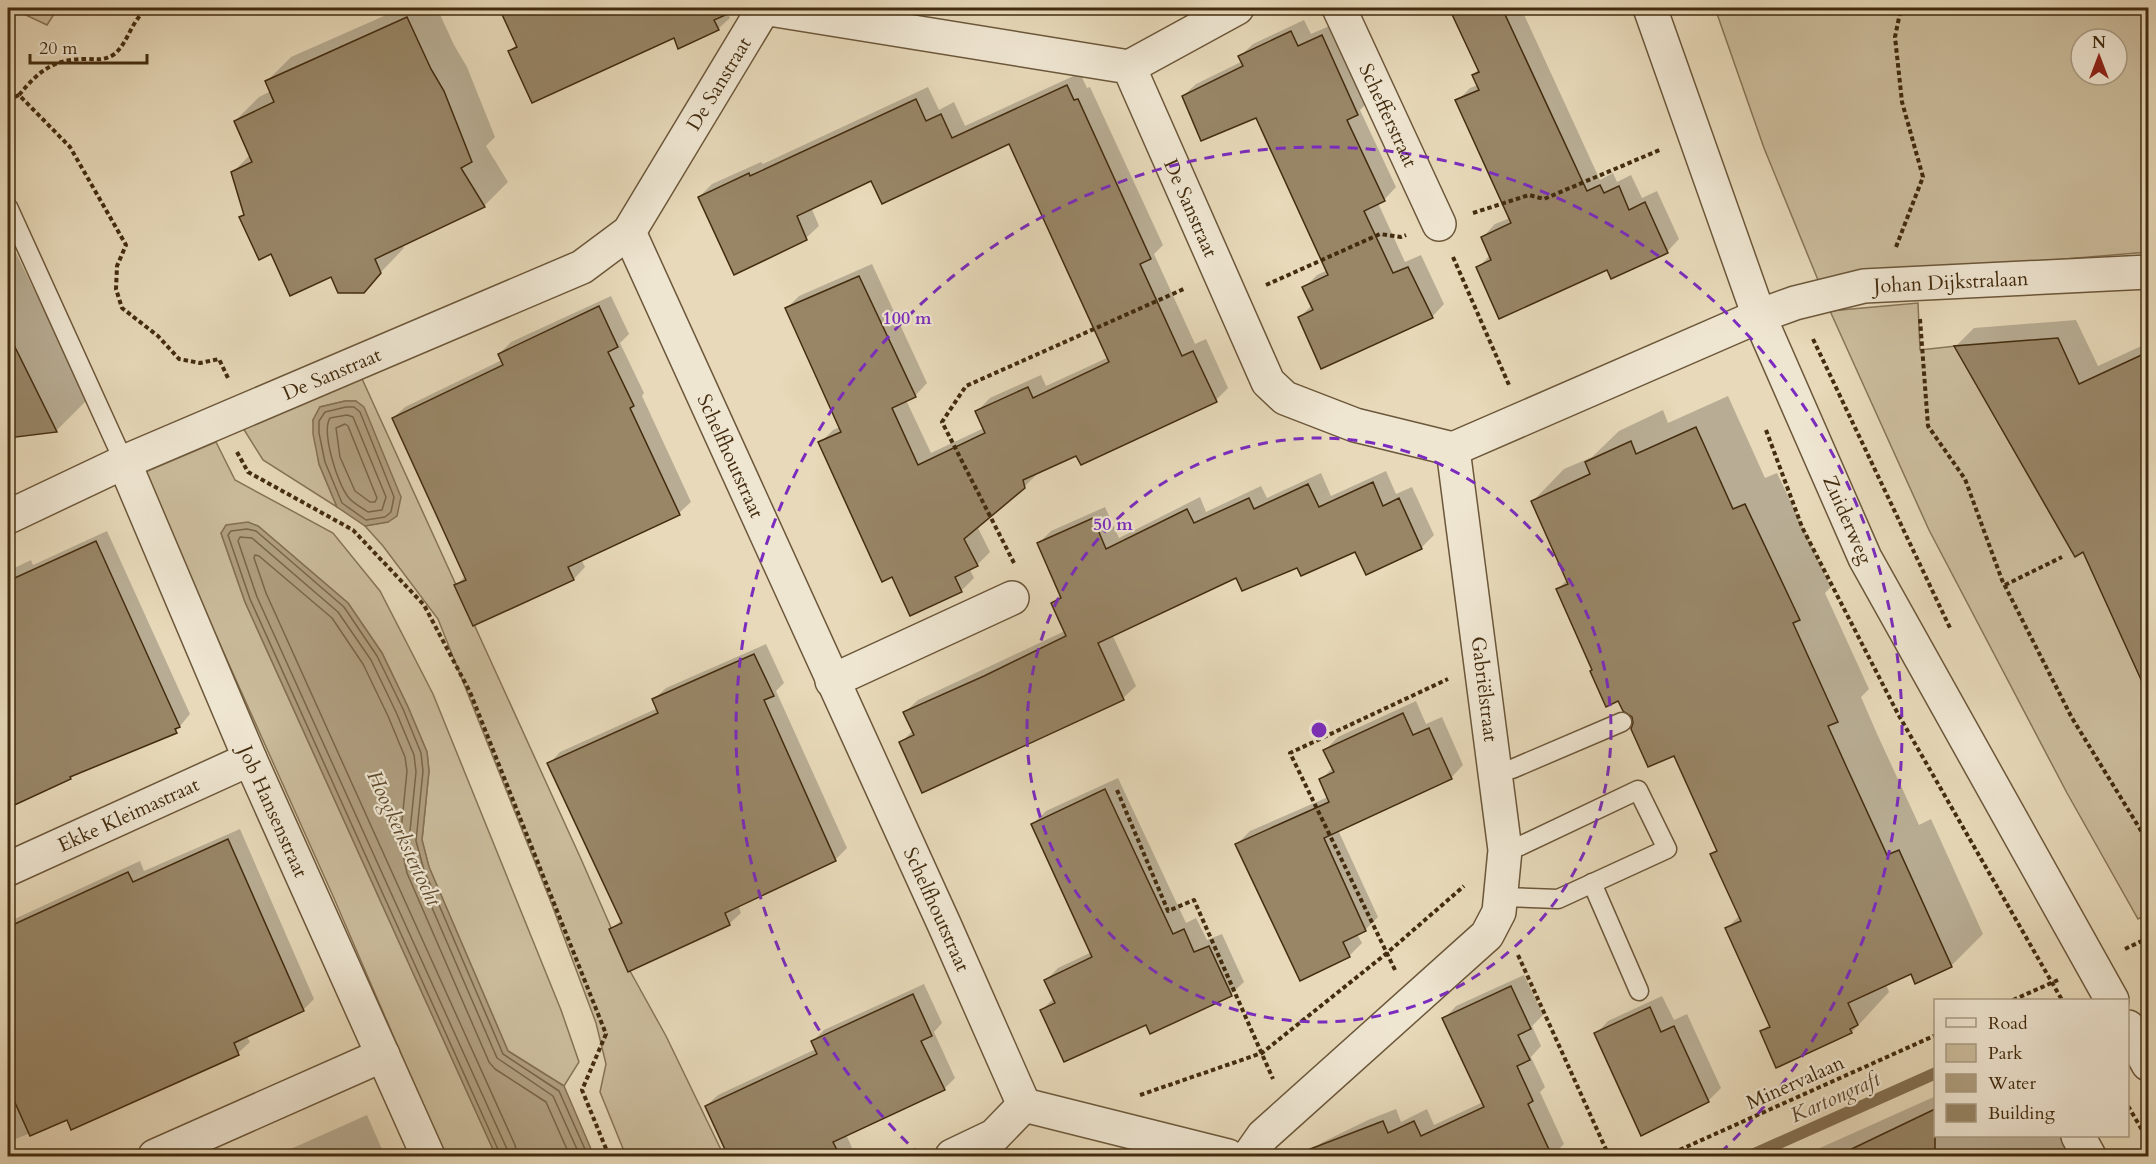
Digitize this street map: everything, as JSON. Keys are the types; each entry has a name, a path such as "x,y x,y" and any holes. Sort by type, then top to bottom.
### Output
{"street":[{"name":"De Sanstraat","path":"8,517 124,462 582,267 629,232 764,8 1129,67 1268,382 1285,398 1355,425 1453,449"},
{"path":"1129,67 1237,8"},
{"name":"Schefferstraat","path":"1339,8 1439,224"},
{"name":"Zuiderweg","path":"1650,8 1760,316 1865,558 2111,999"},
{"name":"Schelfhoutstraat","path":"629,232 1024,1105"},
{"name":"Johan Dijkstralaan","path":"1760,316 1795,303 1864,286 2148,272"},
{"path":"1453,449 1760,316"},
{"name":"Gabriëlstraat","path":"1249,1156 1263,1136 1487,935 1500,905 1505,849 1453,449"},
{"name":"Job Hansenstraat","path":"124,462 250,759 428,1156"},
{"path":"832,681 1012,598"},
{"name":"Ekke Kleimastraat","path":"8,869 250,759"},
{"path":"2129,1031 2148,1064"},
{"path":"155,1156 383,1055"},
{"path":"952,1156 994,1136 1024,1105 1228,1156"},
{"path":"2079,1137 2089,1156"}],"lane":[{"path":"8,207 124,462"},
{"path":"1496,772 1512,769 1622,722"},
{"path":"1500,905 1558,899 1667,849 1638,790 1520,846 1505,849"},
{"path":"1592,883 1640,991"}],"path":[{"path":"8,100 19,95 35,75 62,60 101,60 115,54 142,12 150,8"},
{"path":"1864,286 1890,261 1923,177 1902,102 1895,37 1901,8"},
{"path":"19,95 70,147 126,245 117,266 117,289 122,308 158,336 179,359 200,363 219,359 248,472 353,530 424,605 470,692 606,1034 582,1090 609,1156"},
{"path":"1012,598 1022,579 942,422 966,386 1226,286 1380,234 1401,237 1529,195 1544,199 1662,148"},
{"path":"1439,224 1524,419"},
{"path":"1795,303 1955,639"},
{"path":"1920,309 1928,426 1965,479 2005,585 2072,718 2148,842"},
{"path":"2005,585 2062,557"},
{"path":"1412,1003 1290,753 1482,663"},
{"path":"1117,790 1168,910 1194,900 1288,1114"},
{"path":"1140,1095 1262,1053 1387,953 1505,849"},
{"path":"1500,905 1609,1156"},
{"path":"2121,944 2129,958"},
{"path":"2015,999 2092,965"},
{"name":"Minervalaan","path":"1666,1156 1934,1035"},
{"path":"2129,1110 2148,1140"}],"green space":[{"path":"11,8 58,8 47,25"},
{"path":"1715,8 2148,8 2148,252 1818,280 1764,148"},
{"path":"1918,303 1920,350 1956,346 2077,536 2148,691 2148,914 2138,919 2067,793 1929,530 1830,311"},
{"path":"358,370 630,971 666,1036 724,1156 626,1156 600,1092 606,1064 596,1023 552,905 438,619 383,546 365,526 388,522 356,401 345,401 320,407 313,420 319,464 337,507 263,460 243,428"},
{"path":"216,442 235,480 333,533 380,591 433,694 561,1010 579,1062 564,1086 508,1051 429,867 422,840 429,771 427,752 382,653 348,603 258,526 221,533 245,602 496,1156 445,1156 333,896 143,473"}],"water":[{"path":"345,401 356,401 364,407 401,497 397,516 388,522 365,526 337,507 319,464 313,434 313,420 320,407"},
{"name":"Hoogkerkstertocht","path":"248,522 258,526 348,603 382,653 427,752 429,771 422,840 429,867 508,1051 564,1086 594,1156 496,1156 245,602 221,533 226,525"}],"building":[{"path":"499,8 741,8 714,20 719,30 678,49 674,38 532,103 508,51 517,47"},
{"path":"1449,8 1502,8 1587,191 1600,185 1604,193 1619,186 1629,210 1645,202 1668,253 1611,279 1607,270 1499,319 1476,267 1491,260 1481,237 1511,223 1455,100 1479,90 1472,75 1479,72"},
{"path":"407,17 444,91 472,162 461,168 485,207 375,259 381,273 364,293 338,293 331,277 290,296 271,254 259,260 239,217 244,215 231,172 252,162 234,121 274,102 265,81"},
{"path":"1291,31 1298,46 1322,35 1358,115 1347,120 1385,201 1364,211 1393,273 1408,267 1433,318 1321,369 1298,317 1313,310 1302,287 1328,275 1256,118 1201,141 1182,96 1243,66 1238,56"},
{"path":"1067,85 1074,100 1078,99 1151,259 1140,264 1182,356 1193,351 1217,402 1081,465 1076,456 1023,480 1025,488 964,539 978,566 955,577 962,592 910,616 892,577 882,582 818,442 841,432 785,308 859,276 916,397 892,408 918,465 985,433 975,411 1028,387 1033,398 1109,362 1009,144 882,204 871,181 797,216 807,240 734,275 698,197 749,173 750,176 916,99 926,121 941,114 952,138"},
{"path":"599,306 618,347 608,352 634,406 630,408 680,515 568,567 574,580 473,626 454,585 466,580 392,418 503,365 498,354"},
{"path":"8,333 57,432 8,438"},
{"path":"2058,338 2079,384 2148,352 2148,695 2083,552 2075,557 1954,346"},
{"path":"1696,427 1733,509 1745,504 1800,620 1793,623 1838,722 1828,726 1887,855 1899,850 1952,967 1915,984 1911,974 1848,1003 1858,1025 1850,1029 1852,1033 1776,1068 1760,1031 1770,1027 1725,928 1741,921 1710,854 1717,851 1674,756 1648,767 1631,729 1632,717 1623,711 1618,701 1606,707 1556,589 1568,584 1531,501 1590,474 1585,462 1631,441 1636,454"},
{"path":"1373,482 1383,506 1399,498 1422,549 1366,575 1355,552 1301,576 1297,568 1242,591 1236,578 1098,643 1124,700 922,793 899,742 914,735 903,712 1066,636 1051,603 1061,598 1037,543 1093,518 1106,549 1187,509 1194,523 1249,498 1254,509 1308,484 1319,507"},
{"path":"96,541 180,727 175,729 177,733 70,777 71,779 8,808 8,581"},
{"path":"754,654 774,696 764,700 836,861 725,913 730,925 628,972 609,929 622,923 547,763 658,713 652,699"},
{"path":"1403,713 1413,735 1429,728 1452,779 1324,838 1366,931 1343,942 1350,957 1300,981 1235,844 1329,802 1319,779 1334,772 1323,750"},
{"path":"1105,789 1173,934 1184,929 1194,952 1209,946 1232,996 1150,1034 1146,1025 1064,1062 1040,1010 1055,1003 1044,980 1092,957 1031,824"},
{"path":"228,839 304,1011 234,1043 239,1055 71,1130 67,1120 30,1136 8,1087 8,927 128,872 133,882"},
{"path":"1511,986 1531,1029 1518,1035 1530,1060 1517,1066 1533,1101 1528,1104 1552,1156 1297,1156 1297,1154 1383,1121 1388,1133 1414,1121 1421,1136 1484,1107 1442,1018"},
{"path":"913,994 932,1036 921,1041 945,1090 833,1142 840,1156 728,1156 705,1106 817,1054 811,1041"},
{"path":"1650,1007 1661,1032 1674,1026 1709,1102 1641,1136 1594,1033"},
{"path":"1934,1109 1935,1156 1837,1156"}],"waterway":[{"name":"Kartongraft","path":"1750,1156 1934,1074"}]}
